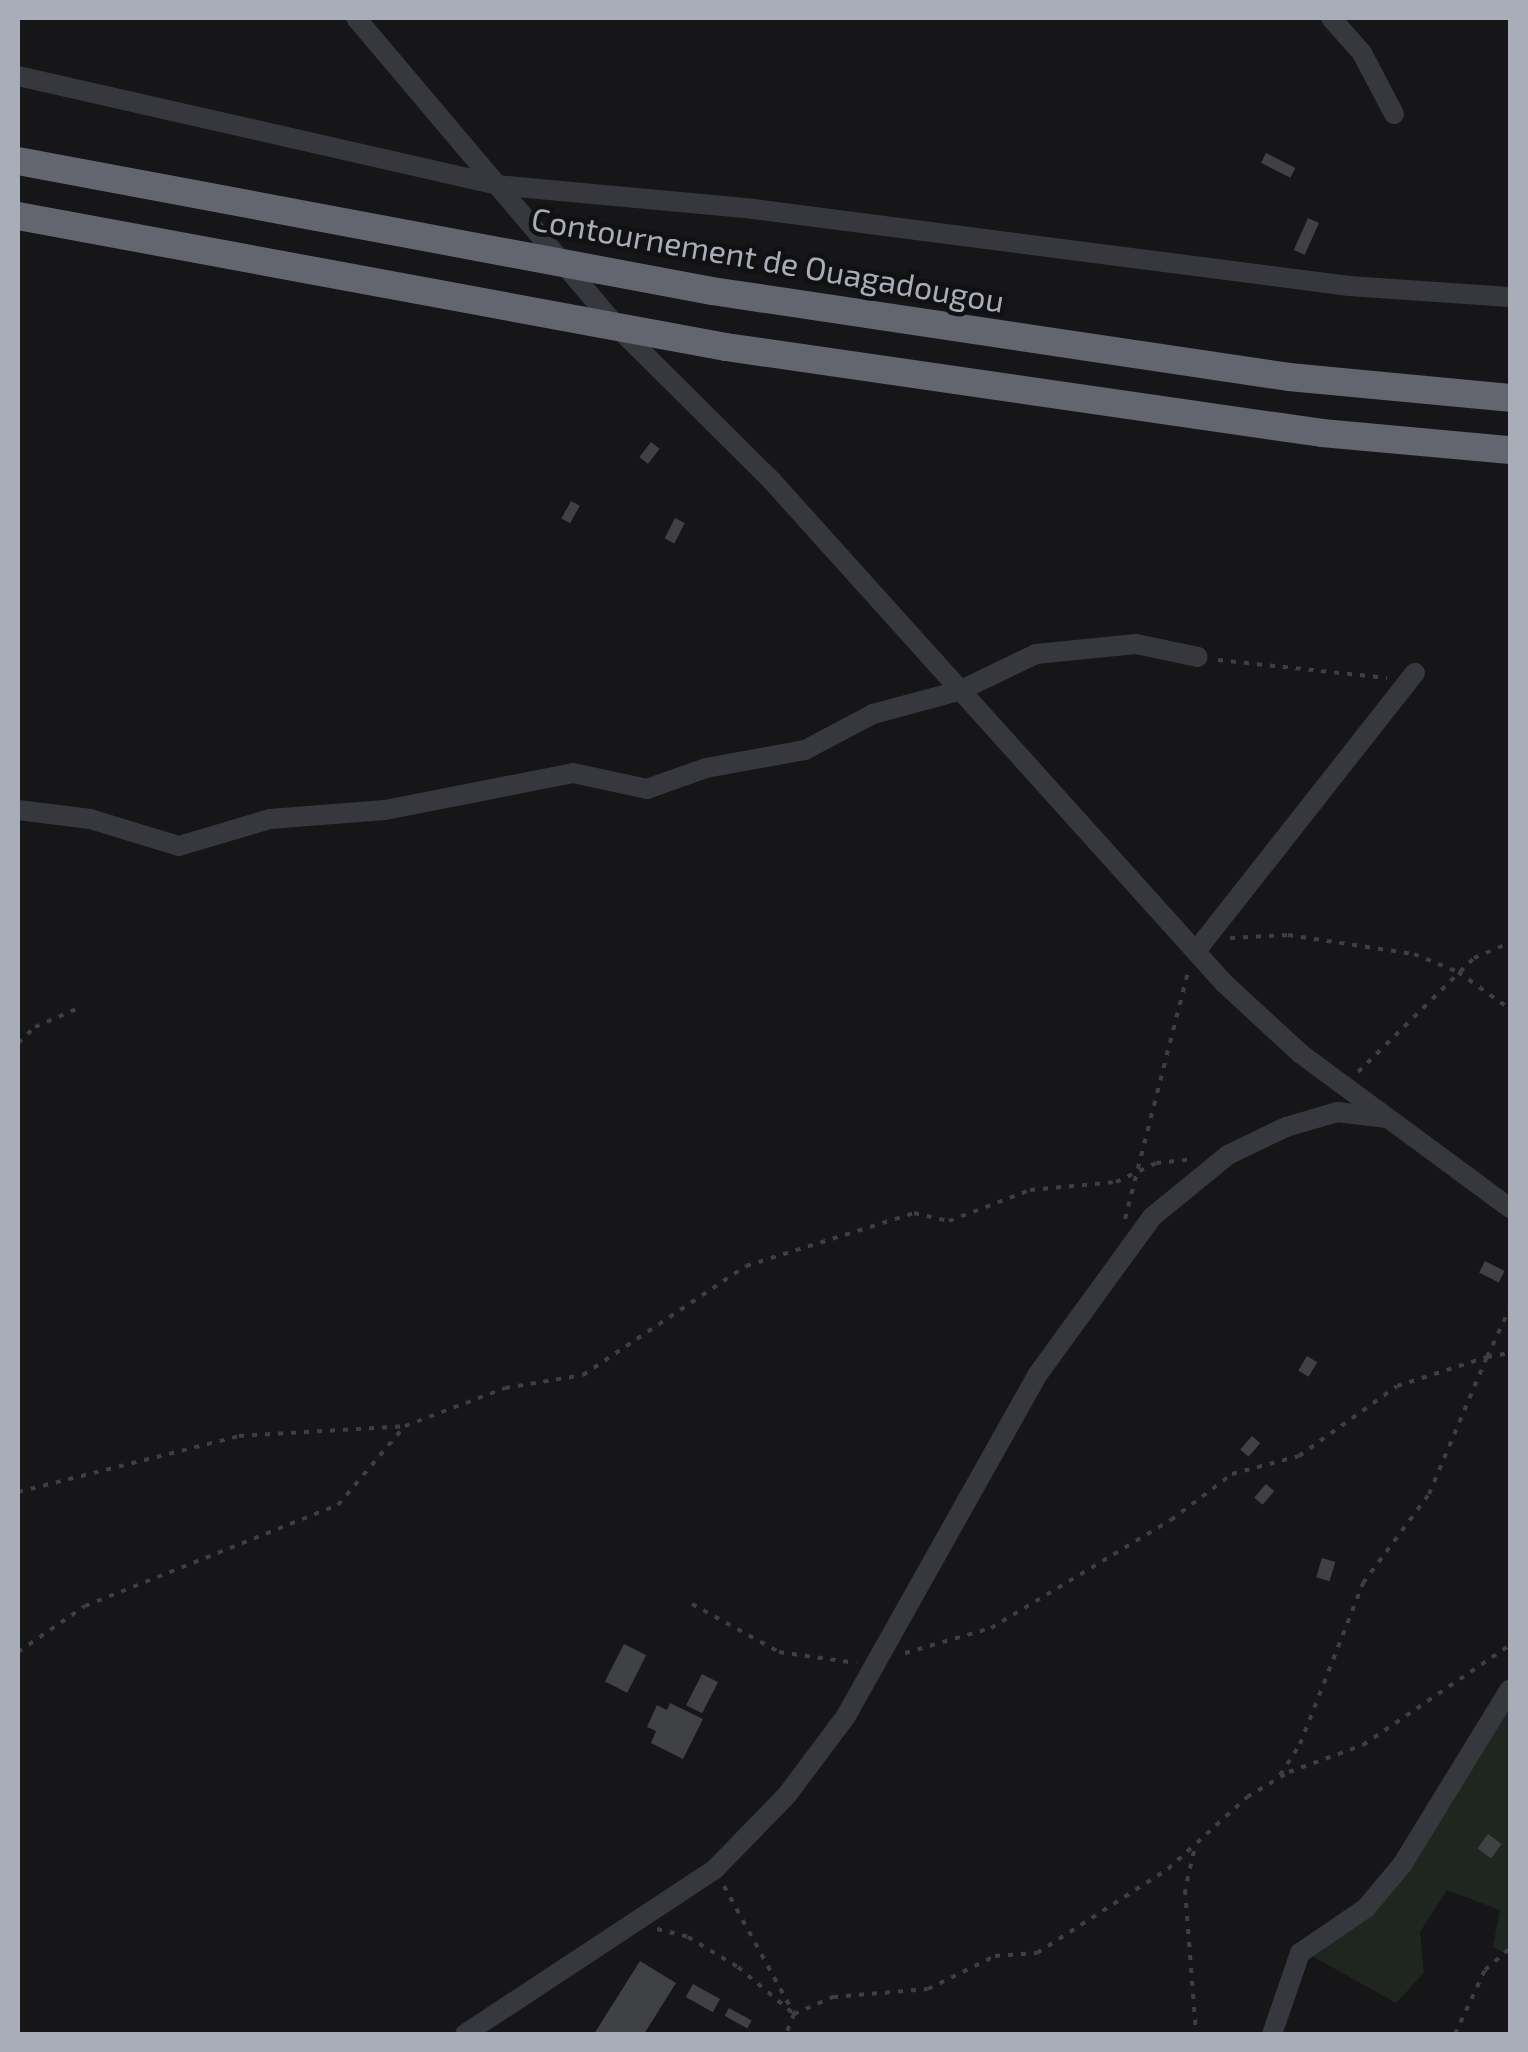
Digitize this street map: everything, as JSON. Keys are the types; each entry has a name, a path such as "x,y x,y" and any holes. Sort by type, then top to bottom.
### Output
{"highway":[{"name":"Contournement de Ouagadougou","path":"18,160 712,291 1270,374 1510,398"},
{"path":"18,216 618,329 1322,433 1510,450"}],"street":[{"path":"356,18 618,329 772,481 1196,951 1301,1054 1510,1208"},
{"path":"1330,18 1362,54 1394,114"},
{"path":"18,76 496,184 753,208 1349,286 1510,297"},
{"path":"18,810 90,819 179,846 270,819 384,810 573,772 647,788 706,768 805,750 873,714 958,691 1036,654 1080,645 1136,644 1198,657"},
{"path":"1196,951 1415,673"},
{"path":"465,2034 714,1869 787,1794 846,1716 1038,1374 1099,1283 1152,1217 1228,1154 1337,1112 1387,1118"},
{"path":"1272,2034 1300,1953 1366,1908 1402,1865 1510,1689"}],"path":[{"path":"1198,657 1368,680 1415,673"},
{"path":"1121,1232 1162,1087 1164,1051 1196,951 1236,936 1288,935 1414,954 1458,972 1510,1010"},
{"path":"1344,1087 1458,972 1510,943"},
{"path":"18,1043 35,1026 81,1008"},
{"path":"18,1492 239,1436 404,1426 505,1388 584,1375 746,1266 914,1213 949,1221 1030,1190 1116,1182 1156,1163 1228,1154"},
{"path":"1277,1779 1300,1744 1363,1583 1428,1494 1510,1308"},
{"path":"692,1604 779,1652 814,1662 878,1660 991,1628 1171,1520 1232,1474 1299,1456 1396,1386 1488,1357 1510,1354"},
{"path":"18,1652 85,1606 338,1504 404,1426"},
{"path":"786,2034 794,2014 833,1997 928,1989 994,1956 1037,1953 1195,1848 1247,1797 1277,1779 1363,1745 1510,1645"},
{"path":"1195,1848 1185,1890 1196,2034"},
{"path":"714,1869 794,2014"},
{"path":"654,1928 688,1937 738,1967 794,2014"},
{"path":"1455,2034 1468,2020 1485,1970 1510,1948"}],"shaded area":[{"path":"1510,1679 1510,1956 1493,1947 1500,1910 1447,1890 1420,1932 1424,1973 1396,2003 1305,1952 1356,1914 1397,1862"}],"building":[{"path":"1266,153 1295,168 1290,178 1261,163"},
{"path":"1308,218 1319,223 1305,255 1294,250"},
{"path":"651,442 660,449 648,464 639,457"},
{"path":"571,501 580,506 570,523 561,518"},
{"path":"675,518 685,523 674,543 665,538"},
{"path":"1485,1261 1505,1271 1499,1283 1479,1273"},
{"path":"1307,1356 1317,1362 1309,1377 1298,1371"},
{"path":"1252,1436 1260,1443 1248,1457 1240,1450"},
{"path":"1266,1484 1274,1491 1262,1505 1254,1498"},
{"path":"1322,1558 1335,1562 1330,1581 1316,1577"},
{"path":"624,1644 646,1655 627,1693 605,1681"},
{"path":"702,1674 718,1682 702,1713 686,1705"},
{"path":"670,1703 703,1719 683,1759 651,1743 656,1731 647,1727 657,1705 667,1710"},
{"path":"1488,1834 1502,1844 1491,1859 1477,1849"},
{"path":"640,1961 676,1983 644,2034 594,2034"},
{"path":"693,1984 720,1999 713,2012 686,1997"},
{"path":"729,2008 752,2021 747,2028 725,2016"}]}
